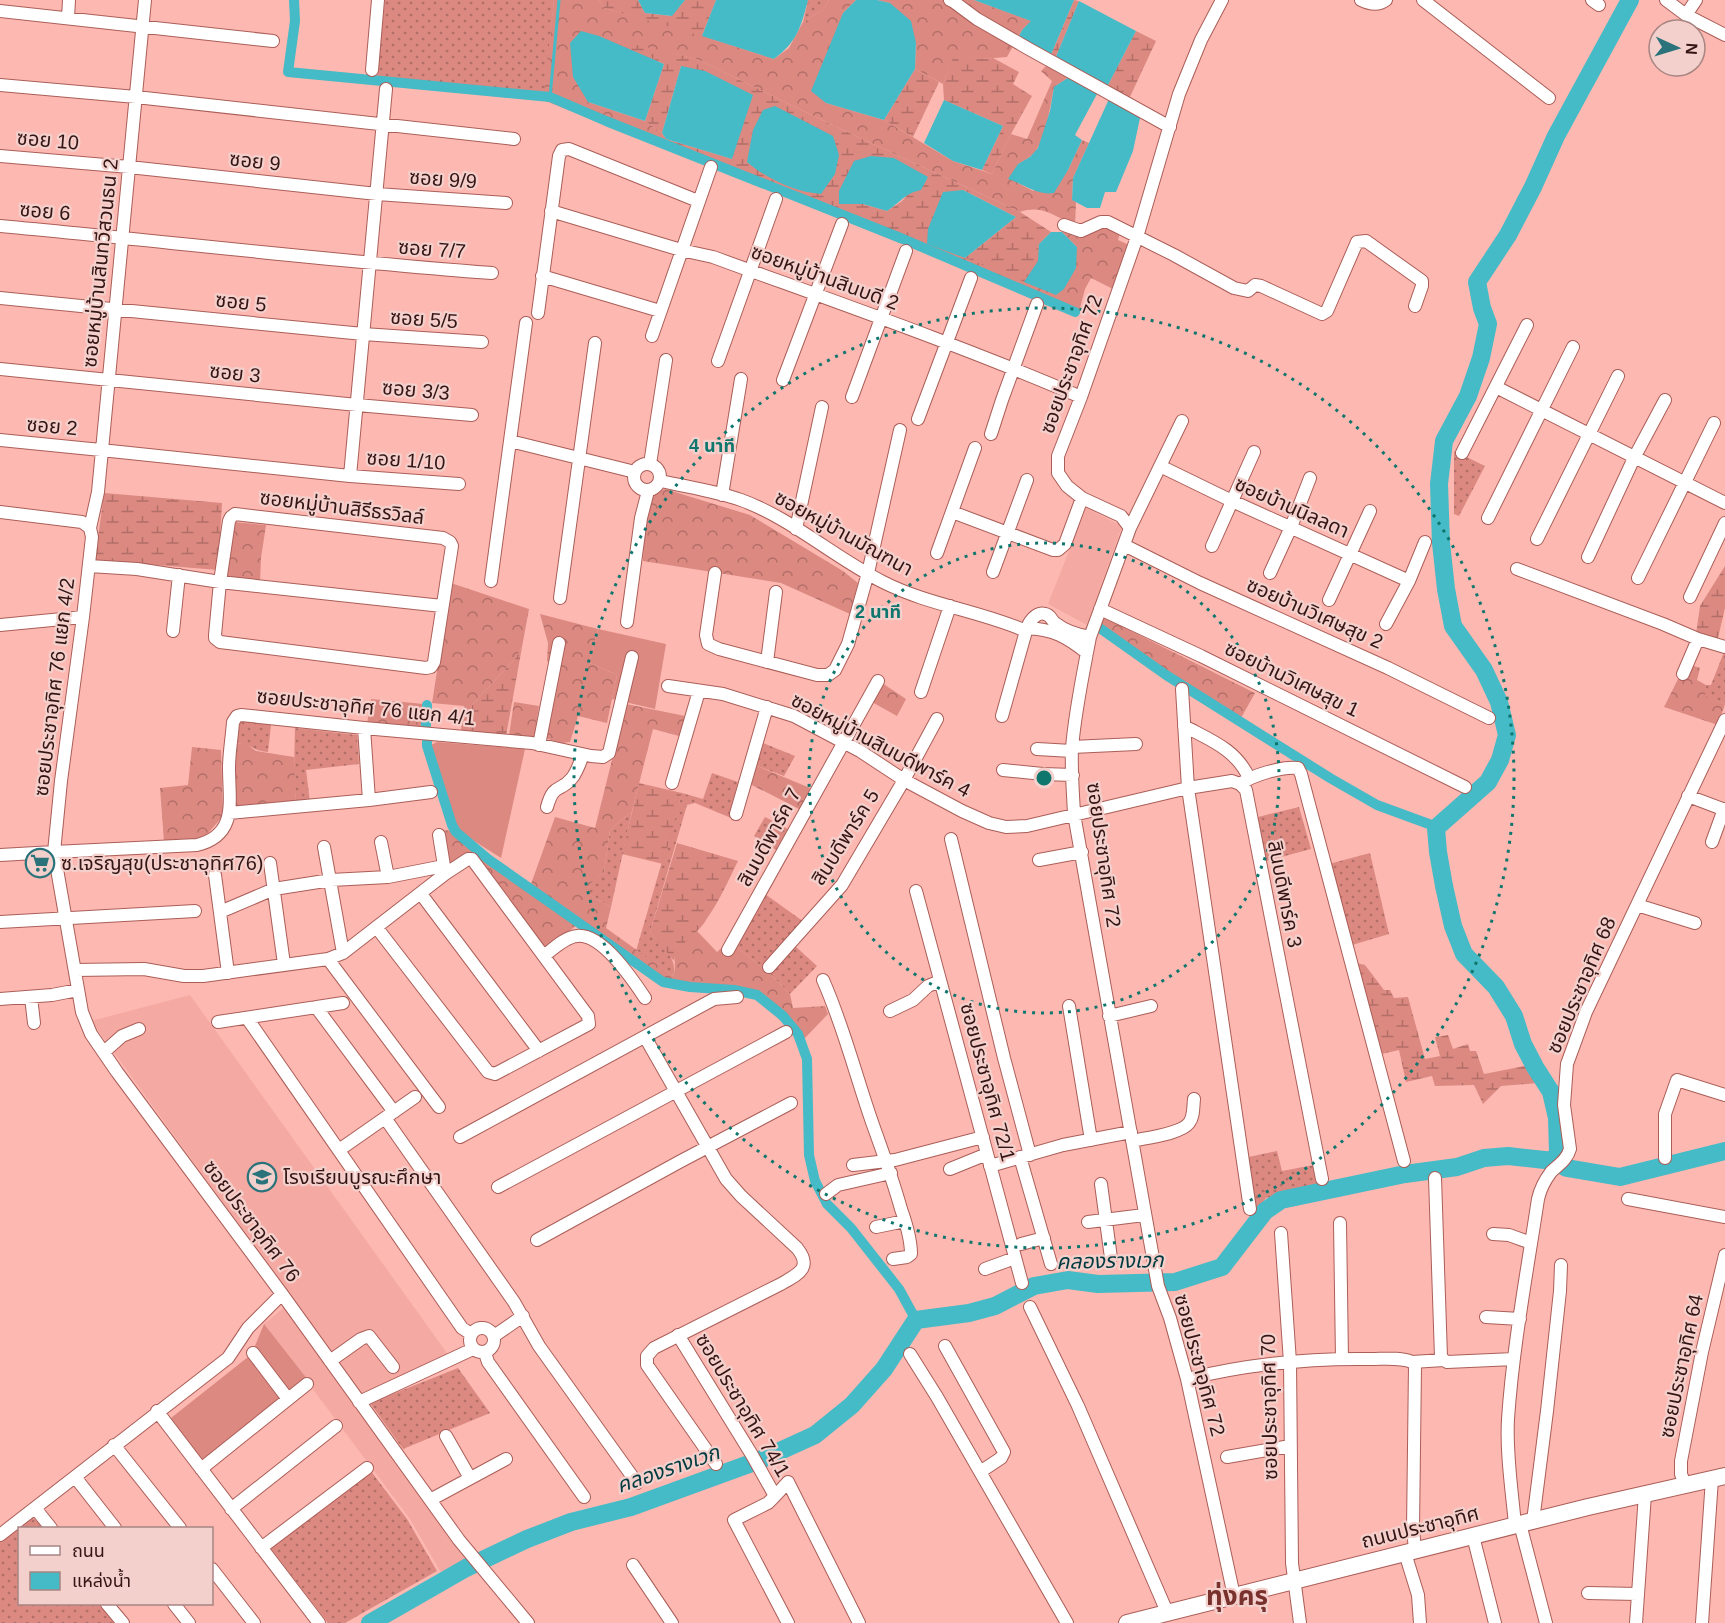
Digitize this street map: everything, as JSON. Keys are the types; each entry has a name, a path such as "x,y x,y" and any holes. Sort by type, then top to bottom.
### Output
{"main road":[{"name":"ถนนประชาอุทิศ","path":"1132,1622 1523,1523 1718,1477"}],"street":[{"path":"68,18 69,0"},
{"name":"ซอยหมู่บ้านสินทวีสวนธน 2","path":"90,528 98,492 145,0"},
{"path":"372,70 378,0"},
{"path":"950,0 977,19 1170,127"},
{"name":"ซอยประชาอุทิศ 72","path":"1222,0 1201,40 1179,94 1137,237 1058,456 1058,473 1067,486 1082,498 1121,516 1130,528 1090,637 1072,749 1074,814 1155,1272 1187,1379 1234,1596"},
{"path":"1361,0 1374,4 1386,0"},
{"path":"1423,0 1549,98"},
{"path":"1666,0 1686,15 1725,35"},
{"path":"1686,15 1696,0"},
{"path":"0,11 273,41"},
{"path":"0,86 136,97 514,139"},
{"path":"350,476 386,89"},
{"path":"538,313 559,156 562,150 569,149 698,201"},
{"name":"ซอย 10","path":"0,156 129,167"},
{"name":"ซอย 9","path":"129,167 377,194"},
{"path":"652,336 711,167"},
{"name":"ซอย 9/9","path":"377,194 506,203"},
{"path":"718,361 776,199"},
{"name":"ซอยหมู่บ้านสินบดี 2","path":"551,212 681,250 713,257 946,342 1081,397"},
{"path":"1064,225 1081,231 1101,222 1108,222 1234,288 1248,291 1255,285 1261,286 1322,314 1327,311 1357,242 1366,241 1422,281 1415,306"},
{"path":"783,380 842,224"},
{"name":"ซอย 6","path":"0,226 369,264"},
{"path":"852,397 906,251"},
{"name":"ซอย 7/7","path":"369,264 492,273"},
{"path":"542,276 660,311"},
{"path":"918,419 971,278"},
{"path":"0,298 116,309"},
{"path":"991,434 1037,304"},
{"name":"ซอย 5","path":"116,309 363,334"},
{"path":"490,581 526,323"},
{"path":"1462,453 1527,325"},
{"name":"ซอย 5/5","path":"363,334 483,342"},
{"path":"560,598 595,343"},
{"path":"1488,518 1573,346"},
{"path":"650,464 666,360"},
{"name":"ซอย 3","path":"0,369 357,405"},
{"path":"1538,539 1618,376"},
{"path":"722,495 741,379"},
{"path":"1496,387 1725,503"},
{"path":"1588,557 1634,458 1665,400"},
{"name":"ซอย 3/3","path":"357,405 472,415"},
{"path":"796,529 822,407"},
{"path":"1130,528 1182,421"},
{"path":"1638,578 1714,423"},
{"path":"715,573 706,635 708,644 719,649 817,675 828,675 835,670 848,644 868,573 900,430"},
{"name":"ซอย 2","path":"0,440 350,476"},
{"path":"510,441 635,472"},
{"path":"937,553 975,448"},
{"path":"1212,546 1254,452"},
{"path":"650,464 657,468 661,481 656,488 643,490 634,481 635,472 641,466 650,464"},
{"name":"ซอยบ้านนิลลดา","path":"1161,466 1232,501 1409,581"},
{"name":"ซอย 1/10","path":"350,476 459,484"},
{"path":"1270,573 1310,478"},
{"path":"993,572 1027,480"},
{"name":"ซอยหมู่บ้านมัณฑนา","path":"661,481 741,500 783,520 829,551 884,583 1026,629 1043,628 1070,640 1087,653"},
{"path":"627,622 640,528 648,491"},
{"path":"952,512 1058,550 1065,544 1082,498"},
{"path":"1329,600 1371,511"},
{"path":"0,512 82,522 90,528"},
{"name":"ซอยหมู่บ้านสิรีธรวิลล์","path":"235,513 443,538 452,546 442,606 434,662 431,667 426,668 220,642 215,635 229,521 235,513"},
{"path":"1690,597 1725,523"},
{"name":"ซอยประชาอุทิศ 76 แยก 4/2","path":"54,852 89,566 92,537 90,528"},
{"path":"1386,624 1409,581 1425,542"},
{"name":"ซอยบ้านวิเศษสุข 2","path":"1124,545 1200,583 1388,668 1489,718"},
{"path":"89,566 442,606"},
{"path":"1517,569 1698,639 1725,647"},
{"path":"173,631 179,575"},
{"path":"767,662 776,592"},
{"path":"921,692 950,606"},
{"name":"ซอยบ้านวิเศษสุข 1","path":"1100,609 1201,656 1465,787"},
{"path":"1002,716 1026,629 1036,616 1045,613 1056,624 1078,635 1090,637"},
{"path":"0,625 83,617"},
{"path":"1683,674 1698,639"},
{"path":"539,745 560,643"},
{"name":"ซอยประชาอุทิศ 76 แยก 4/1","path":"230,813 229,765 233,722 237,716 246,714 539,745 603,757 609,753 632,657"},
{"name":"สินบดีพาร์ค 7","path":"728,950 878,681"},
{"name":"ซอยหมู่บ้านสินบดีพาร์ค 4","path":"668,686 723,694 794,716 843,742 904,780 989,823 1006,827 1027,826 1074,814"},
{"path":"1182,689 1188,788 1250,1209"},
{"path":"672,783 699,691"},
{"path":"736,814 767,707"},
{"name":"สินบดีพาร์ค 5","path":"769,967 842,885 937,719"},
{"name":"ซอยประชาอุทิศ 68","path":"1523,1523 1508,1442 1508,1420 1514,1359 1540,1191 1551,1173 1568,1156 1570,1149 1564,1105 1567,1064 1586,1012 1725,722"},
{"name":"สินบดีพาร์ค 3","path":"1184,726 1226,749 1243,765 1244,781 1322,1179"},
{"path":"364,728 369,800"},
{"path":"1037,749 1136,744"},
{"path":"547,807 550,795 555,789 573,777 583,754"},
{"path":"1074,814 1188,788 1244,781 1290,767 1298,768 1404,1161"},
{"path":"1003,770 1073,775"},
{"path":"0,855 197,845 215,839 227,823 230,813 431,792"},
{"path":"1688,796 1724,809 1712,842"},
{"path":"439,835 445,870"},
{"path":"951,839 1051,1264"},
{"path":"381,842 388,877"},
{"path":"324,847 343,953"},
{"name":"ซอยประชาอุทิศ 76","path":"54,852 85,1022 104,1052 459,1540 528,1623"},
{"path":"1038,860 1082,852"},
{"path":"220,912 274,889 331,880 388,877 445,870 472,859 588,1016 589,1024 495,1074 488,1072 377,928"},
{"path":"270,863 284,964"},
{"path":"75,970 144,969 184,976 203,976 328,959 343,953 377,928 421,894 445,870"},
{"path":"215,875 228,973"},
{"name":"ซอยประชาอุทิศ 72/1","path":"916,891 1022,1283"},
{"path":"421,894 539,1051"},
{"path":"1637,905 1695,923"},
{"path":"0,922 195,911"},
{"path":"544,956 570,938 578,935 586,936 626,969 645,998"},
{"path":"328,959 439,1107"},
{"path":"824,980 836,1008 905,1221 911,1246 910,1254 907,1257 893,1259"},
{"path":"890,1011 913,1000 928,986 940,981"},
{"path":"0,999 52,995 78,990"},
{"path":"31,997 34,1023"},
{"path":"460,1137 714,999 738,997"},
{"path":"218,1022 343,1003"},
{"path":"1069,1006 1091,1140"},
{"path":"1109,1016 1151,1006"},
{"path":"316,1007 514,1302 539,1347 637,1483"},
{"path":"247,1018 462,1328 471,1334"},
{"path":"104,1052 122,1036 139,1029"},
{"path":"498,1187 786,1032"},
{"path":"645,1037 726,1179 803,1255 804,1264 800,1272 781,1284 654,1347 647,1356 647,1365 716,1464"},
{"path":"1665,1158 1664,1123 1677,1080 1725,1095"},
{"path":"339,1150 415,1097"},
{"path":"950,1169 989,1160 1025,1156 1091,1140 1182,1129 1189,1123 1194,1099"},
{"path":"537,1240 791,1103"},
{"path":"826,1194 838,1185 983,1137"},
{"path":"853,1165 889,1167"},
{"path":"1435,1178 1441,1350 1444,1360"},
{"path":"1101,1184 1111,1258"},
{"path":"1628,1199 1725,1217"},
{"path":"1088,1222 1144,1215"},
{"path":"876,1227 905,1221"},
{"path":"1340,1222 1342,1359"},
{"name":"ซอยประชาอุทิศ 70","path":"1281,1233 1290,1362 1291,1518 1300,1623"},
{"path":"1493,1234 1509,1235 1532,1243"},
{"path":"1021,1244 1044,1238"},
{"name":"ซอยประชาอุทิศ 64","path":"1685,1485 1681,1474 1681,1461 1702,1352 1725,1255"},
{"path":"985,1269 1015,1258"},
{"path":"1546,1623 1523,1523 1547,1411 1561,1265"},
{"path":"0,1535 228,1358 248,1328 282,1294"},
{"path":"1030,1307 1078,1406 1167,1612"},
{"path":"494,1336 523,1316"},
{"path":"1486,1317 1520,1319"},
{"path":"359,1402 479,1351 489,1351 494,1345 494,1336 485,1328 477,1329 471,1334 470,1342 479,1351 488,1362 584,1497"},
{"name":"ซอยประชาอุทิศ 74/1","path":"678,1335 775,1496 788,1482 859,1623"},
{"path":"330,1361 369,1336 393,1366"},
{"path":"945,1346 1004,1452 1001,1458 980,1472"},
{"path":"253,1353 288,1399"},
{"path":"910,1354 1067,1623"},
{"path":"1187,1379 1223,1370 1290,1362 1342,1359 1412,1362 1444,1360 1447,1362 1514,1359"},
{"path":"1412,1362 1415,1366 1413,1529 1410,1552 1418,1595 1420,1623"},
{"path":"201,1469 307,1384"},
{"path":"157,1412 319,1623"},
{"path":"231,1509 336,1426"},
{"path":"446,1436 470,1478"},
{"path":"114,1445 179,1527"},
{"path":"1227,1457 1290,1446"},
{"path":"430,1500 506,1459"},
{"path":"261,1548 367,1468"},
{"path":"75,1477 114,1527"},
{"path":"1702,1623 1718,1477"},
{"path":"1636,1623 1645,1494"},
{"path":"775,1496 768,1503 734,1520 788,1623"},
{"path":"35,1508 50,1527"},
{"path":"1473,1536 1495,1623"},
{"path":"633,1565 672,1623"},
{"path":"213,1570 254,1623"},
{"path":"1588,1593 1638,1594"},
{"path":"108,1605 123,1623"},
{"path":"175,1605 189,1623"}],"shaded area":[{"path":"1086,508 1122,526 1087,625 1048,604"},
{"name":"โรงเรียนบูรณะศึกษา","path":"190,995 449,1356 361,1393 91,1021"},
{"path":"286,1306 470,1560 447,1574 440,1571 410,1519 264,1324"}],"green space":[{"path":"385,0 554,0 545,92 377,77"},
{"path":"554,0 599,0 604,8 685,30 774,59 789,48 803,22 824,9 829,0 856,0 843,13 826,103 884,120 953,161 992,174 1011,134 1027,139 1052,81 1041,71 1048,64 1069,77 1054,87 1043,136 1033,154 1018,164 1018,183 1033,191 1068,170 1082,140 1089,143 1073,178 1072,199 1076,202 1075,227 1122,225 1118,240 1129,245 1113,289 1091,278 1085,289 1078,316 964,269 965,258 1077,247 1062,232 1064,220 1048,212 1026,210 1020,212 830,124 697,59 661,51 588,102 645,121 662,133 674,151 543,100"},
{"path":"599,0 638,0 645,13 671,16 685,0 716,0 702,36 604,8"},
{"path":"808,0 829,0 824,9 803,22"},
{"path":"877,0 974,0 1032,21 1022,30 1007,57 981,59 955,54 943,84 915,69 916,43 890,3"},
{"path":"1074,0 1079,1 1055,59 1050,57"},
{"path":"1136,31 1156,41 1128,101 1106,89"},
{"path":"599,36 697,59 830,124 1020,212 1051,232 1039,244 1038,261 1024,282 966,258 964,269 674,151 666,139 732,159 681,66 662,133 645,121 664,64","holes":["963,190 1016,217 965,258","909,193 887,211 863,204 839,204"]},
{"path":"955,53 981,59 993,58 1019,72 1013,84 1032,96 992,174 982,170 1003,126 944,100 943,84"},
{"path":"915,69 939,82 913,137 884,120"},
{"path":"1454,451 1485,466 1459,516 1454,514"},
{"path":"665,489 750,515 843,571 858,583 850,614 781,583 643,561 646,516 650,500 652,495"},
{"path":"104,493 222,503 218,570 95,560"},
{"path":"233,522 266,525 260,583 225,579"},
{"path":"1725,566 1725,608 1718,638 1696,634 1700,606"},
{"path":"451,583 529,609 522,647 515,659 472,705 468,731 461,730 464,706 432,703"},
{"path":"540,614 598,629 590,663 617,675 607,723 578,716 570,742 562,743 544,738 560,668 547,661 548,643"},
{"path":"1103,617 1255,693 1241,718 1098,629"},
{"path":"598,629 666,644 655,709 612,699 617,675 590,663"},
{"path":"522,647 506,736 468,731 472,705 515,659"},
{"path":"1724,652 1725,704 1704,696 1706,685 1711,685"},
{"path":"1686,663 1700,668 1697,680 1706,685 1705,696 1725,704 1718,725 1664,707"},
{"path":"882,683 906,699 897,716 872,702"},
{"path":"371,699 424,704 422,729 367,724"},
{"path":"514,702 539,706 534,739 509,735"},
{"path":"626,704 685,716 679,736 653,729 632,811 610,830 604,872 585,888 593,897 611,907 606,928 673,976 678,949 697,931 717,952 729,941 768,972 790,994 793,1008 825,1006 828,1014 804,1039 776,1006 758,993 665,980 581,923 531,884 555,817 595,828"},
{"path":"249,721 271,725 268,752 236,743 240,722"},
{"path":"295,728 357,735 359,764 306,770 310,802 296,804 294,772"},
{"path":"437,742 525,749 501,858 460,832 454,822 431,745"},
{"path":"236,743 246,744 256,751 294,757 296,804 233,807"},
{"path":"763,743 795,756 784,776 755,765"},
{"path":"192,747 221,750 223,816 202,840 164,842 160,788 188,785"},
{"path":"755,765 810,788 801,810 750,784"},
{"path":"712,773 738,782 731,807 741,810 736,820 695,803 687,805 650,932 671,958 673,976 636,951 682,793 703,799"},
{"path":"639,783 682,793 663,864 622,854"},
{"path":"1299,807 1311,849 1262,862 1254,818"},
{"path":"632,811 611,907 593,897 584,888 604,872 610,830"},
{"path":"765,817 788,829 776,850 754,836"},
{"path":"449,830 471,849 577,925 544,951 479,862 449,867 441,831"},
{"path":"677,843 738,861 711,913 702,926 679,949 674,961 650,932"},
{"path":"1370,853 1389,934 1352,945 1329,864"},
{"path":"765,894 804,922 763,968 734,945"},
{"path":"795,946 817,966 790,994 768,972"},
{"path":"1357,963 1365,965 1384,990 1390,990 1394,998 1408,997 1425,1059 1440,1056 1435,1037 1448,1035 1453,1049 1468,1044 1470,1051 1476,1051 1484,1074 1530,1065 1538,1083 1501,1086 1483,1104 1474,1085 1435,1086 1432,1076 1406,1082 1399,1050 1382,1054"},
{"path":"1277,1151 1282,1171 1314,1165 1320,1185 1266,1198 1253,1215 1244,1158"},
{"path":"264,1324 308,1380 202,1460 171,1418 248,1357"},
{"path":"458,1368 490,1413 403,1449 370,1403"},
{"path":"364,1462 407,1519 437,1571 345,1623 328,1623 264,1540"},
{"path":"32,1517 43,1527 19,1527"},
{"path":"18,1528 18,1605 106,1605 121,1623 0,1623 0,1542"}],"water":[{"path":"638,0 685,0 672,16 645,13"},
{"path":"716,0 808,0 793,40 774,59 702,36"},
{"path":"856,0 877,0 890,3 911,21 916,43 915,69 884,120 826,103 811,91 843,13"},
{"path":"974,0 1074,0 1050,57 1018,38 1031,21"},
{"path":"1079,1 1136,31 1106,89 1055,59"},
{"path":"581,31 599,36 664,64 645,121 588,102 573,77 570,43"},
{"path":"681,66 705,71 753,95 732,159 666,139 662,133"},
{"path":"1069,77 1097,94 1075,135 1082,140 1068,170 1054,193 1042,193 1008,179 1018,164 1030,157 1038,148 1050,111 1054,87"},
{"path":"1109,99 1134,111 1140,118 1133,151 1116,192 1105,192 1100,208 1087,208 1072,200 1073,178"},
{"path":"944,100 1003,126 982,170 953,161 924,143"},
{"path":"775,106 833,136 839,155 835,174 821,194 801,191 782,184 747,162 753,130 763,110"},
{"path":"871,156 894,158 928,177 921,190 907,196 887,211 863,204 839,204 839,191 854,161"},
{"path":"963,190 1016,217 965,258 927,244 928,229 943,192"},
{"path":"1051,232 1062,232 1077,247 1076,268 1064,289 1056,295 1024,282 1038,261 1039,244"}],"waterway":[{"path":"294,0 295,21 288,72 550,97 903,239 1075,312"},
{"path":"550,97 559,0"},
{"path":"1554,1161 1558,1152 1557,1118 1551,1092 1535,1067 1523,1044 1514,1016 1496,987 1464,954 1453,926 1438,852 1436,828 1488,782 1500,760 1507,735 1499,702 1484,670 1453,626 1441,543 1439,484 1444,441 1468,396 1481,358 1488,324 1477,282 1508,235 1556,136 1630,0"},
{"path":"1101,629 1166,675 1330,778 1377,805 1437,827"},
{"path":"426,725 427,705"},
{"path":"427,742 452,825 456,832 488,859 663,982 690,987 734,990 757,995 783,1016 798,1034 807,1059 809,1155 815,1181 827,1204 851,1228 899,1289 916,1320"},
{"name":"คลองรางเวก","path":"370,1623 466,1568 527,1539 571,1522 631,1507 760,1460 815,1435 852,1405 884,1369 916,1320 969,1313 995,1306 1034,1286 1068,1280 1098,1284 1175,1282 1222,1267 1265,1211 1281,1200 1405,1174 1457,1167 1484,1158 1508,1156 1554,1161 1567,1168 1620,1177 1725,1151"}],"place":[{"name":"ซ.เจริญสุข(ประชาอุทิศ76)","path":"40,863"},
{"name":"โรงเรียนบูรณะศึกษา","path":"262,1177"}],"district":[{"name":"ทุ่งครุ","path":"1237,1596"}]}
